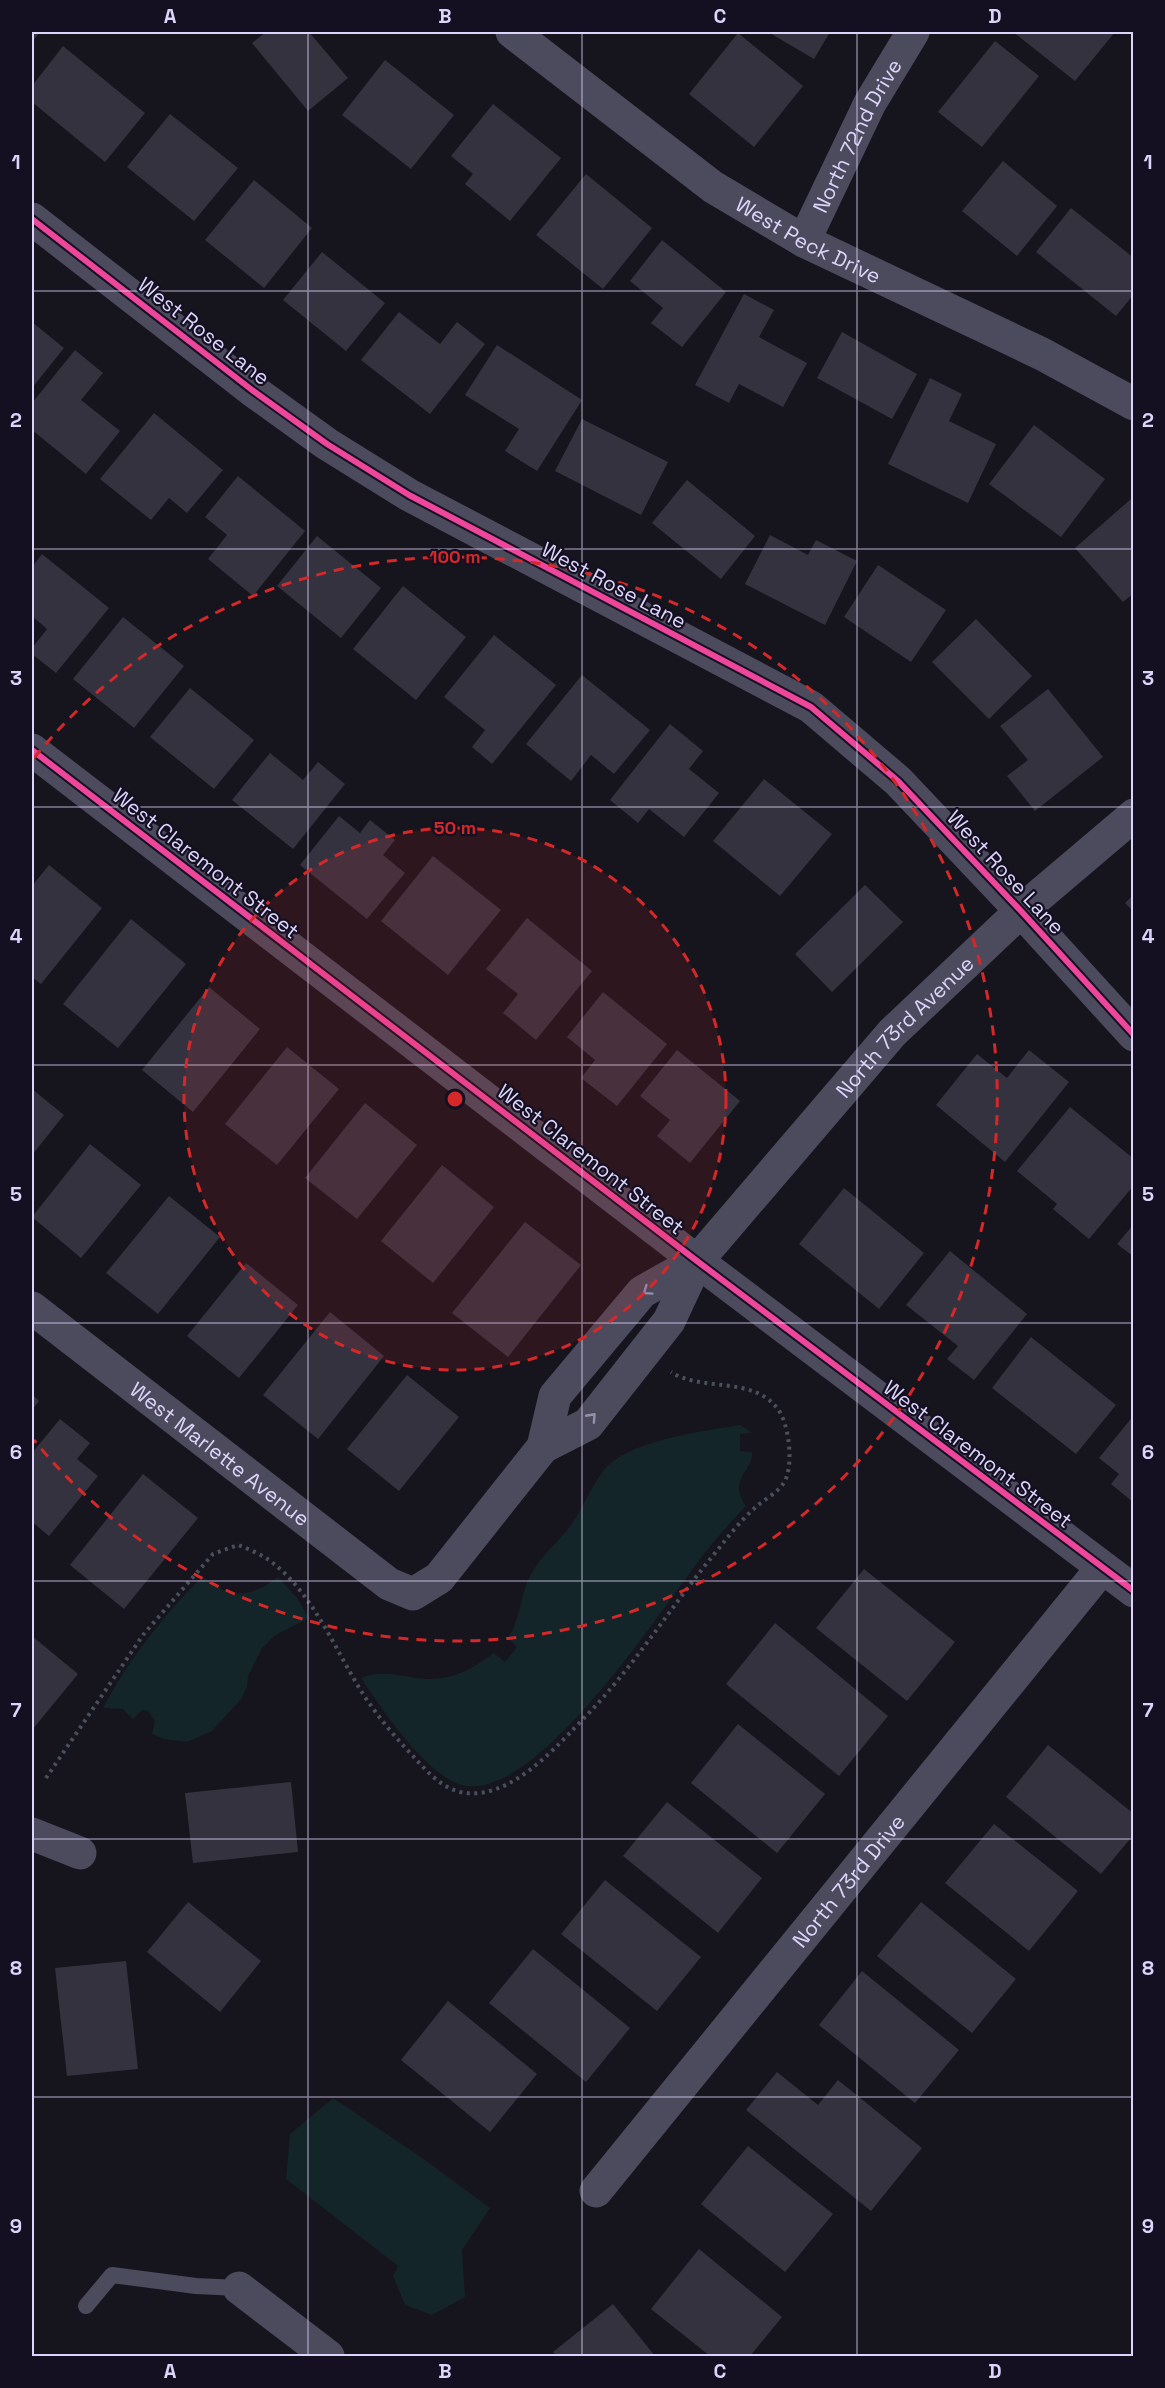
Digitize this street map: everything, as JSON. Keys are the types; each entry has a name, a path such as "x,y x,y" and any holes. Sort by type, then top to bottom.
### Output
{"street":[{"name":"West Peck Drive","path":"512,32 713,187 804,241 1042,354 1134,404"},
{"name":"North 72nd Drive","path":"804,241 870,103 913,32"},
{"name":"West Rose Lane","path":"32,219 252,390 327,444 400,490 811,707 898,781 1134,1035"},
{"name":"West Claremont Street","path":"32,750 697,1261 1134,1591"},
{"name":"North 73rd Avenue","path":"413,1594 439,1578 543,1447 588,1424 669,1321 697,1261 892,1033 1021,911 1134,815"},
{"name":"North 73rd Avenue","path":"543,1447 555,1396 642,1292 697,1261"},
{"name":"West Marlette Avenue","path":"32,1308 389,1584 413,1594"},
{"name":"North 73rd Drive","path":"596,2191 1102,1568"},
{"path":"32,1834 80,1853"},
{"path":"239,2288 328,2356"}],"lane":[{"path":"86,2306 112,2275 196,2286 239,2288"}],"path":[{"path":"46,1778 142,1635 213,1554 238,1545 270,1561 294,1584 305,1597 380,1719 423,1768 442,1784 460,1792 482,1793 506,1785 527,1772 550,1753 601,1700 720,1547 755,1507 784,1483 789,1469 787,1425 777,1407 765,1397 745,1389 682,1380 665,1368"}],"shaded area":[{"path":"741,1425 752,1433 740,1434 740,1451 752,1452 752,1459 740,1482 739,1489 746,1506 709,1548 598,1694 564,1731 530,1761 497,1781 467,1786 438,1772 422,1758 361,1678 379,1674 421,1679 448,1677 472,1667 494,1653 505,1662 517,1647 508,1638 516,1623 531,1574 571,1525 604,1470 630,1451 648,1444 668,1438"},
{"path":"202,1577 222,1589 240,1594 258,1589 278,1577 297,1598 309,1618 274,1636 262,1648 248,1676 247,1687 242,1698 212,1731 187,1742 164,1739 152,1734 155,1721 148,1711 142,1710 133,1719 123,1709 103,1708 148,1639"},
{"path":"333,2098 421,2157 490,2208 462,2250 465,2297 432,2315 405,2305 393,2276 398,2266 286,2179 290,2134"}],"building":[{"path":"32,32 40,32 32,42"},
{"path":"266,32 309,32 348,78 308,111 252,43"},
{"path":"768,32 830,32 814,59"},
{"path":"1013,32 1115,32 1075,81"},
{"path":"738,33 803,86 754,147 689,94"},
{"path":"995,41 1039,76 982,147 938,112"},
{"path":"63,46 145,113 105,162 32,102 32,86"},
{"path":"385,60 454,115 411,169 342,115"},
{"path":"493,104 561,158 510,221 465,184 473,174 451,156"},
{"path":"170,114 238,168 194,221 127,167"},
{"path":"1003,161 1057,206 1017,256 962,211"},
{"path":"586,174 652,228 603,289 536,235"},
{"path":"254,180 312,228 264,288 205,240"},
{"path":"1071,208 1134,258 1134,294 1116,316 1036,252"},
{"path":"662,240 726,292 682,347 651,323 663,308 630,281"},
{"path":"322,252 385,303 346,351 283,300"},
{"path":"744,294 774,310 759,337 807,363 783,407 739,384 729,403 695,385"},
{"path":"399,312 440,344 457,322 485,344 430,414 361,360"},
{"path":"32,322 64,348 32,388"},
{"path":"842,332 917,374 892,419 817,378"},
{"path":"497,345 582,400 537,471 505,451 519,429 465,395"},
{"path":"75,350 103,373 81,400 120,431 86,474 32,430 32,403"},
{"path":"930,378 962,394 949,421 996,444 968,503 888,464"},
{"path":"154,413 223,470 187,513 169,498 151,520 100,479"},
{"path":"582,419 668,462 641,515 555,471"},
{"path":"1034,425 1105,479 1061,537 989,484"},
{"path":"238,476 305,531 253,596 208,559 227,535 205,517"},
{"path":"687,480 755,536 721,579 652,523"},
{"path":"1131,499 1134,502 1134,593 1123,602 1075,548"},
{"path":"770,535 808,555 816,540 857,561 825,625 745,584"},
{"path":"317,536 381,588 341,638 277,586"},
{"path":"42,554 109,608 56,673 32,654 32,648 47,629 32,616 32,567"},
{"path":"878,565 946,610 911,662 844,617"},
{"path":"403,586 466,637 416,700 353,649"},
{"path":"123,617 184,666 134,728 73,679"},
{"path":"976,619 1032,676 989,719 932,662"},
{"path":"494,635 556,685 492,764 472,747 485,730 444,697"},
{"path":"582,675 650,730 614,774 591,755 571,781 526,744"},
{"path":"190,688 254,740 214,789 150,737"},
{"path":"1048,689 1103,757 1035,811 1007,776 1028,760 1000,726"},
{"path":"670,724 703,751 689,769 719,793 684,837 649,809 638,823 610,800"},
{"path":"270,753 303,780 318,762 345,784 293,849 232,800"},
{"path":"764,779 832,834 780,896 713,841"},
{"path":"339,816 360,833 370,820 395,840 383,855 405,873 367,919 300,865"},
{"path":"433,856 501,910 448,975 381,921"},
{"path":"49,865 102,908 41,984 32,977 32,886"},
{"path":"865,885 903,922 832,992 795,954"},
{"path":"1134,894 1134,912 1125,903"},
{"path":"527,918 592,971 536,1040 503,1013 518,994 486,969"},
{"path":"131,919 186,964 118,1048 63,1004"},
{"path":"209,987 260,1029 193,1112 142,1070"},
{"path":"603,992 667,1044 617,1106 581,1078 595,1060 567,1037"},
{"path":"287,1047 339,1089 277,1165 225,1124"},
{"path":"677,1050 740,1101 690,1163 657,1136 670,1120 640,1096"},
{"path":"1029,1050 1069,1082 1005,1162 936,1105 977,1054 1007,1078"},
{"path":"32,1089 64,1115 32,1155"},
{"path":"365,1103 417,1145 357,1219 305,1178"},
{"path":"1070,1107 1134,1159 1134,1185 1089,1239 1053,1209 1057,1204 1017,1171"},
{"path":"90,1144 141,1185 81,1258 32,1217"},
{"path":"442,1165 494,1207 433,1283 381,1241"},
{"path":"844,1188 924,1253 879,1309 799,1244"},
{"path":"169,1196 220,1237 158,1314 106,1273"},
{"path":"525,1222 581,1265 508,1357 452,1313"},
{"path":"1134,1224 1134,1257 1117,1244"},
{"path":"950,1251 1027,1314 974,1380 947,1359 958,1346 906,1305"},
{"path":"246,1263 298,1305 239,1378 187,1336"},
{"path":"330,1312 384,1356 318,1439 263,1395"},
{"path":"1031,1337 1116,1405 1076,1454 992,1388"},
{"path":"407,1375 459,1417 399,1491 347,1449"},
{"path":"32,1394 39,1401 32,1410"},
{"path":"1134,1415 1134,1503 1111,1484 1119,1474 1099,1458"},
{"path":"60,1419 90,1443 77,1459 98,1476 49,1536 32,1522 32,1453"},
{"path":"143,1474 198,1518 124,1609 70,1565"},
{"path":"864,1569 955,1642 907,1701 816,1628"},
{"path":"775,1623 888,1716 839,1776 726,1684"},
{"path":"32,1636 78,1674 32,1730"},
{"path":"738,1724 825,1794 777,1853 691,1783"},
{"path":"1048,1745 1134,1814 1134,1834 1101,1874 1006,1797"},
{"path":"291,1782 298,1852 193,1863 185,1793"},
{"path":"667,1802 762,1878 718,1933 623,1856"},
{"path":"994,1824 1078,1891 1029,1951 945,1883"},
{"path":"605,1880 701,1957 657,2011 561,1934"},
{"path":"188,1902 261,1961 220,2012 147,1952"},
{"path":"921,1902 1016,1979 972,2033 877,1956"},
{"path":"533,1949 630,2028 586,2082 489,2003"},
{"path":"126,1961 138,2069 67,2076 55,1968"},
{"path":"862,1971 959,2050 915,2103 819,2025"},
{"path":"448,2001 537,2074 490,2132 401,2060"},
{"path":"777,2072 818,2105 838,2080 922,2148 871,2211 746,2110"},
{"path":"748,2146 833,2214 785,2272 701,2204"},
{"path":"699,2249 782,2317 750,2356 710,2356 651,2309"},
{"path":"613,2304 655,2356 556,2356 553,2352"}],"cycle path":[{"path":"32,219 252,390 327,444 409,495 811,707 898,781 1134,1035"},
{"path":"32,750 697,1261 1134,1591"}]}
